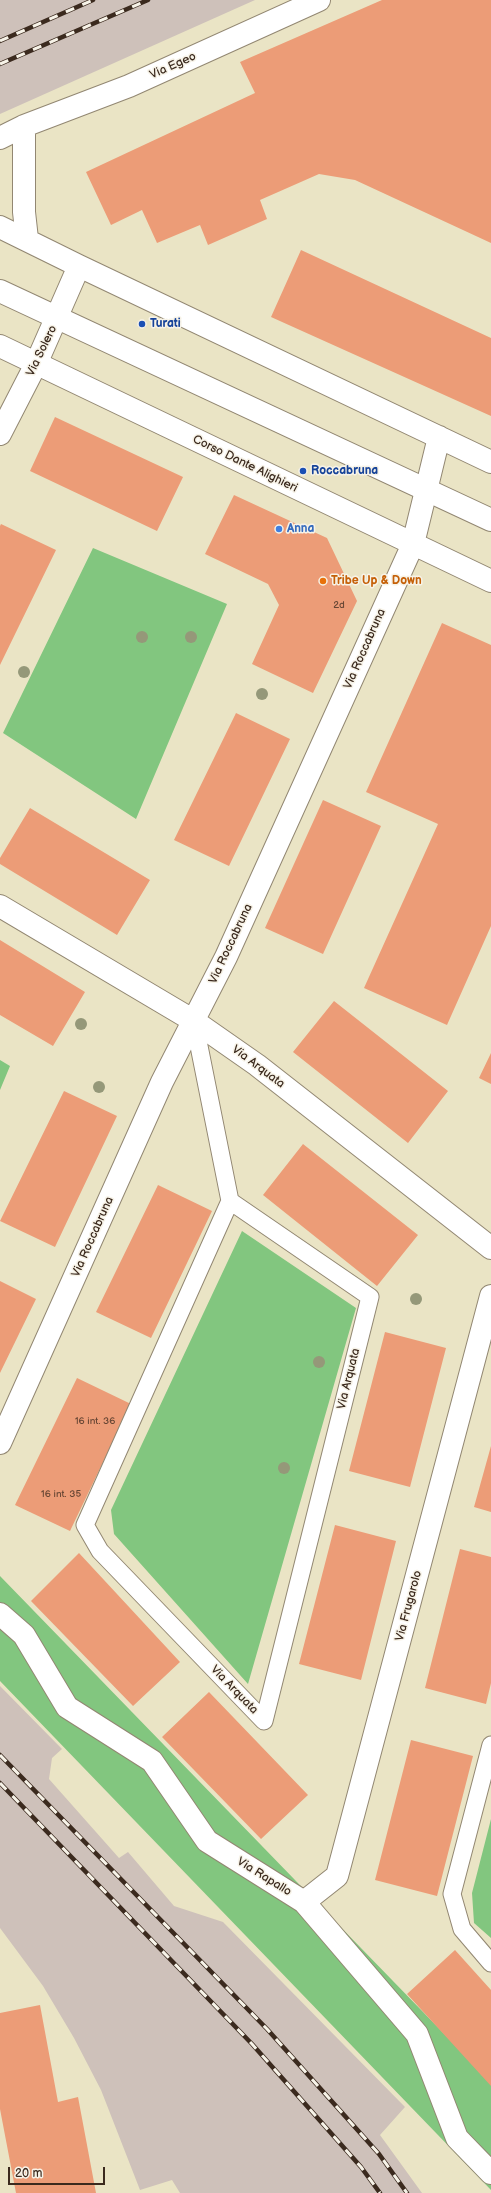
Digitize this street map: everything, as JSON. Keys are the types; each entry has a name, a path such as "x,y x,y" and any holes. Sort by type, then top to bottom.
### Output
{"street":[{"name":"Via Egeo","path":"0,138 24,126 129,86 319,0"},
{"path":"24,126 24,212 27,239"},
{"path":"0,227 491,462"},
{"name":"Via Solero","path":"0,434 36,364 79,266"},
{"path":"0,292 491,520"},
{"name":"Corso Dante Alighieri","path":"0,346 491,581"},
{"name":"Via Roccabruna","path":"0,1443 162,1082 226,957 413,544 439,437"},
{"name":"Via Arquata","path":"0,906 194,1021 257,1065 491,1248"},
{"name":"Via Frugarolo","path":"304,1902 337,1876 491,1296"},
{"name":"Via Rapallo","path":"0,1614 24,1635 67,1707 152,1761 207,1841 304,1902 417,2034 457,2138 491,2173"}],"lane":[{"path":"194,1021 230,1201"},
{"name":"Via Arquata","path":"230,1201 370,1297 264,1721 100,1551 85,1525 230,1201"},
{"path":"491,1745 452,1894 462,1929 491,1963"}],"shaded area":[{"path":"0,0 255,0 0,114"},
{"path":"0,1686 62,1749 52,1758 49,1779 119,1858 128,1852 174,1906 223,1922 405,2107 380,2135 422,2193 180,2193 172,2180 140,2190 101,2090 74,2038 43,1986 0,1928"}],"green space":[{"path":"93,548 227,604 136,819 3,733"},
{"path":"0,1060 10,1066 0,1090"},
{"path":"242,1231 356,1308 248,1684 114,1534 111,1510"},
{"path":"0,1576 491,2082 491,2190 0,1681"},
{"path":"491,1819 491,1938 474,1923 472,1893"}],"building":[{"path":"382,0 491,0 491,243 355,180 319,174 260,200 267,219 208,245 200,225 157,243 142,210 111,225 86,172 255,93 240,62"},
{"path":"301,250 491,338 491,416 271,317"},
{"path":"55,417 183,477 157,531 30,471"},
{"path":"234,495 327,538 357,601 313,693 252,664 279,605 268,584 205,554"},
{"path":"1,524 56,550 0,665 0,526"},
{"path":"442,623 491,645 491,926 447,1025 364,988 438,824 366,792"},
{"path":"236,713 290,739 229,866 174,840"},
{"path":"323,800 381,826 323,954 265,928"},
{"path":"30,808 150,880 117,935 0,864 0,858"},
{"path":"0,940 85,992 53,1046 0,1015"},
{"path":"334,1001 448,1091 408,1143 293,1052"},
{"path":"491,1053 491,1084 479,1078"},
{"path":"64,1091 117,1116 55,1247 0,1221"},
{"path":"303,1144 418,1235 377,1286 263,1195"},
{"path":"158,1185 212,1211 151,1338 96,1312"},
{"path":"0,1281 36,1299 0,1373"},
{"path":"385,1332 446,1348 410,1487 349,1471"},
{"path":"77,1378 131,1404 70,1531 15,1505"},
{"path":"491,1446 491,1512 474,1507"},
{"path":"335,1525 396,1541 361,1680 299,1664"},
{"path":"460,1549 491,1557 491,1683 486,1704 425,1688"},
{"path":"79,1553 180,1662 133,1706 31,1601"},
{"path":"209,1692 308,1795 261,1839 162,1737"},
{"path":"411,1740 473,1756 437,1896 375,1880"},
{"path":"455,1950 491,1990 491,2086 407,1994"},
{"path":"40,2005 58,2102 78,2097 96,2193 16,2193 0,2109 0,2013"}],"railway":[{"path":"0,41 93,0"},
{"path":"0,64 148,0"},
{"path":"0,1755 267,2029 379,2154 407,2193"},
{"path":"0,1783 252,2044 361,2167 380,2193"}],"place":[{"name":"Turati","path":"142,324"},
{"name":"Roccabruna","path":"303,471"},
{"name":"Anna","path":"279,529"},
{"name":"Tribe Up & Down","path":"323,581"}]}
